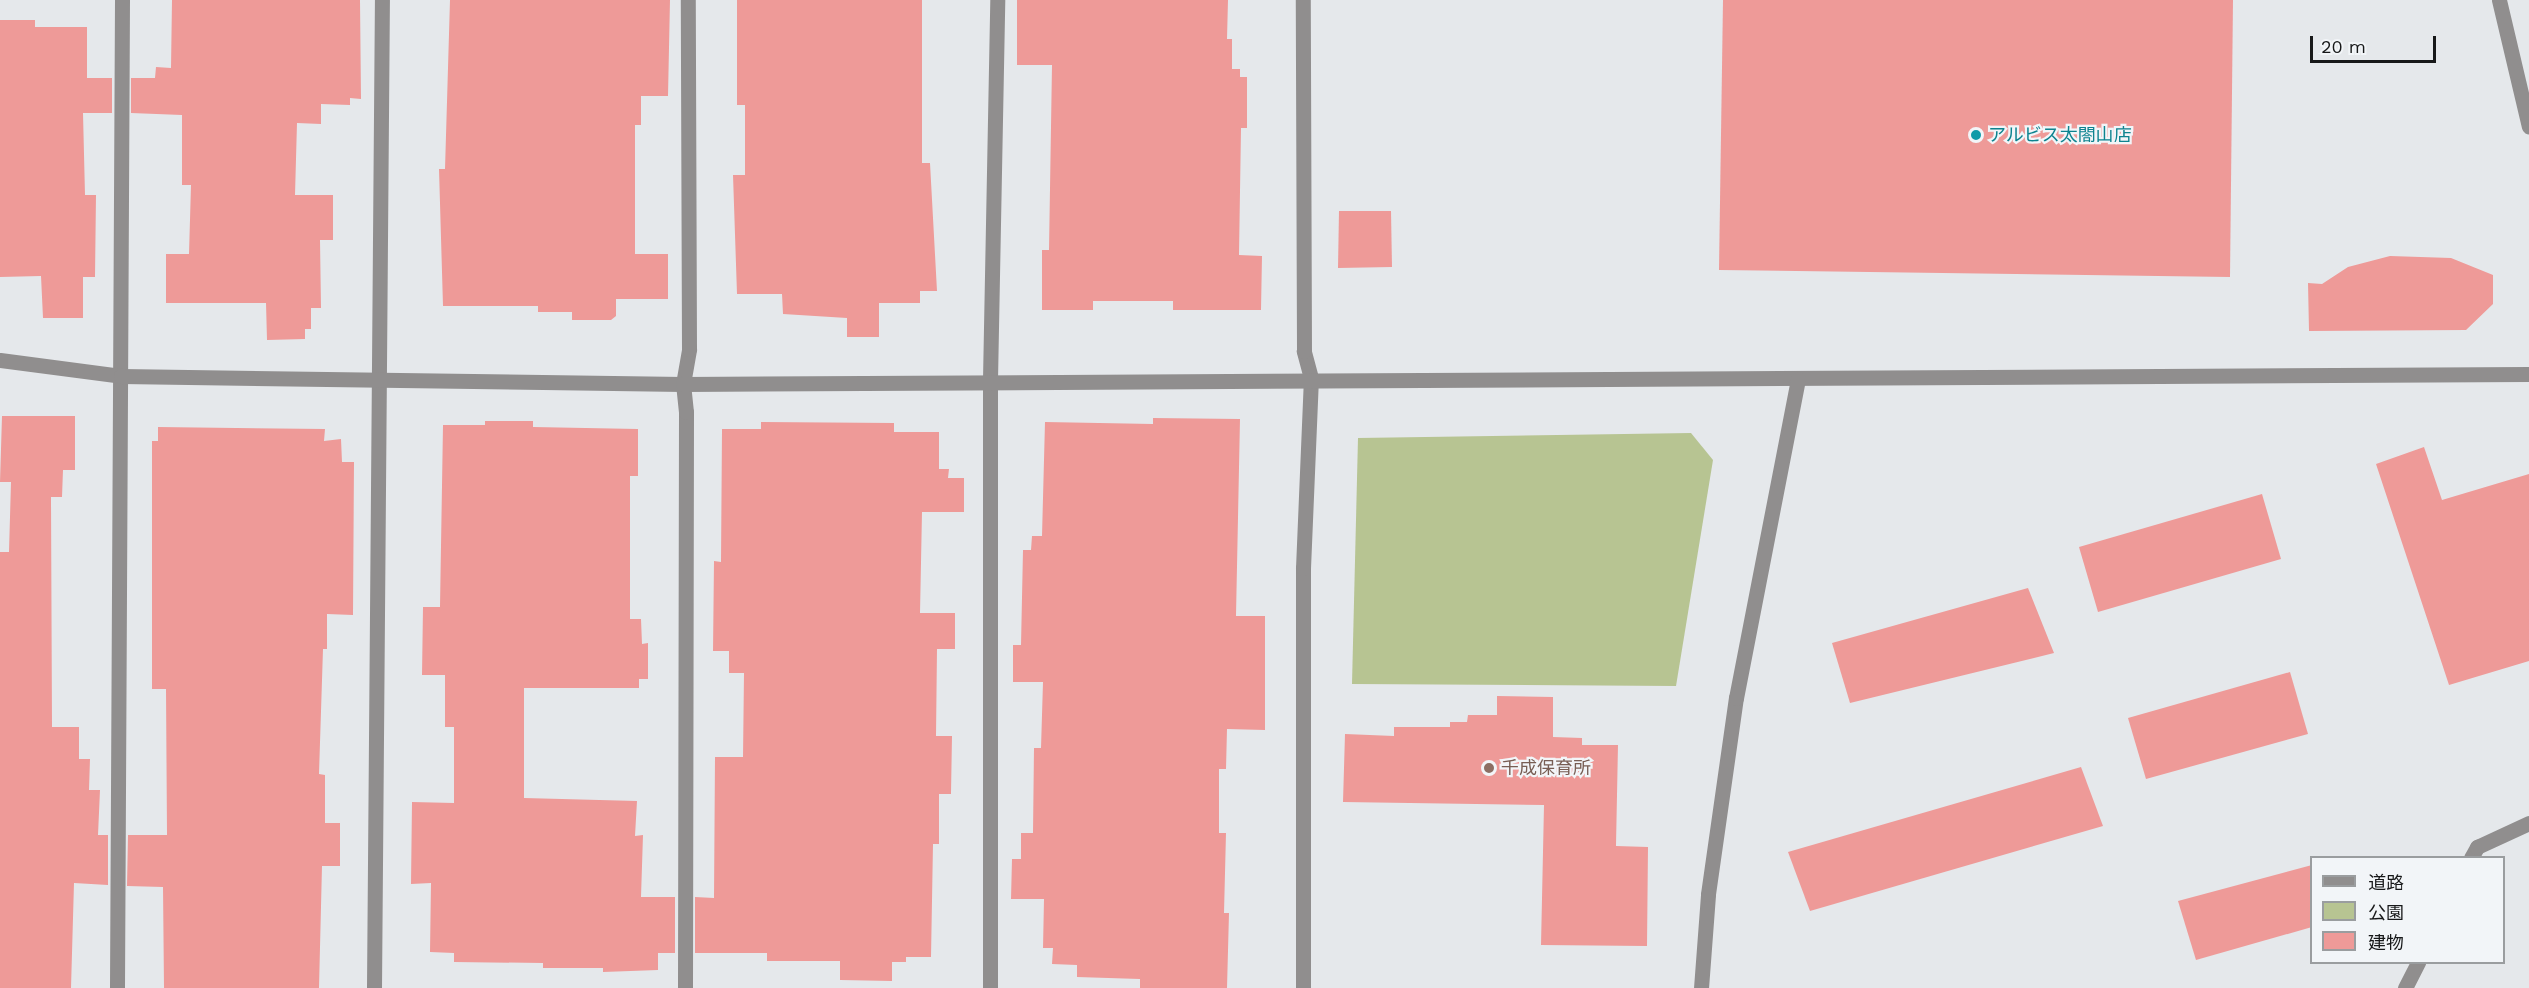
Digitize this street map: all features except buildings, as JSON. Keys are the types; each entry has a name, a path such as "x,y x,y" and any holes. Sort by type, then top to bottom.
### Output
{"street":[{"path":"117,988 122,0"},
{"path":"374,988 382,0"},
{"path":"685,988 686,412 683,384 689,349 688,0"},
{"path":"990,988 990,380 997,0"},
{"path":"1303,988 1303,568 1311,378 1304,351 1304,0"},
{"path":"2499,0 2529,128"},
{"path":"0,360 121,376 683,384 1311,378 1798,379 2529,374"},
{"path":"1701,988 1708,894 1736,698 1798,379"},
{"path":"2472,856 2477,847 2529,823"},
{"path":"2405,988 2417,964"}],"green space":[{"path":"1691,433 1713,460 1676,686 1352,684 1358,438"}],"place":[{"name":"アルビス太閤山店","path":"1976,135"},
{"name":"千成保育所","path":"1489,768"}]}
